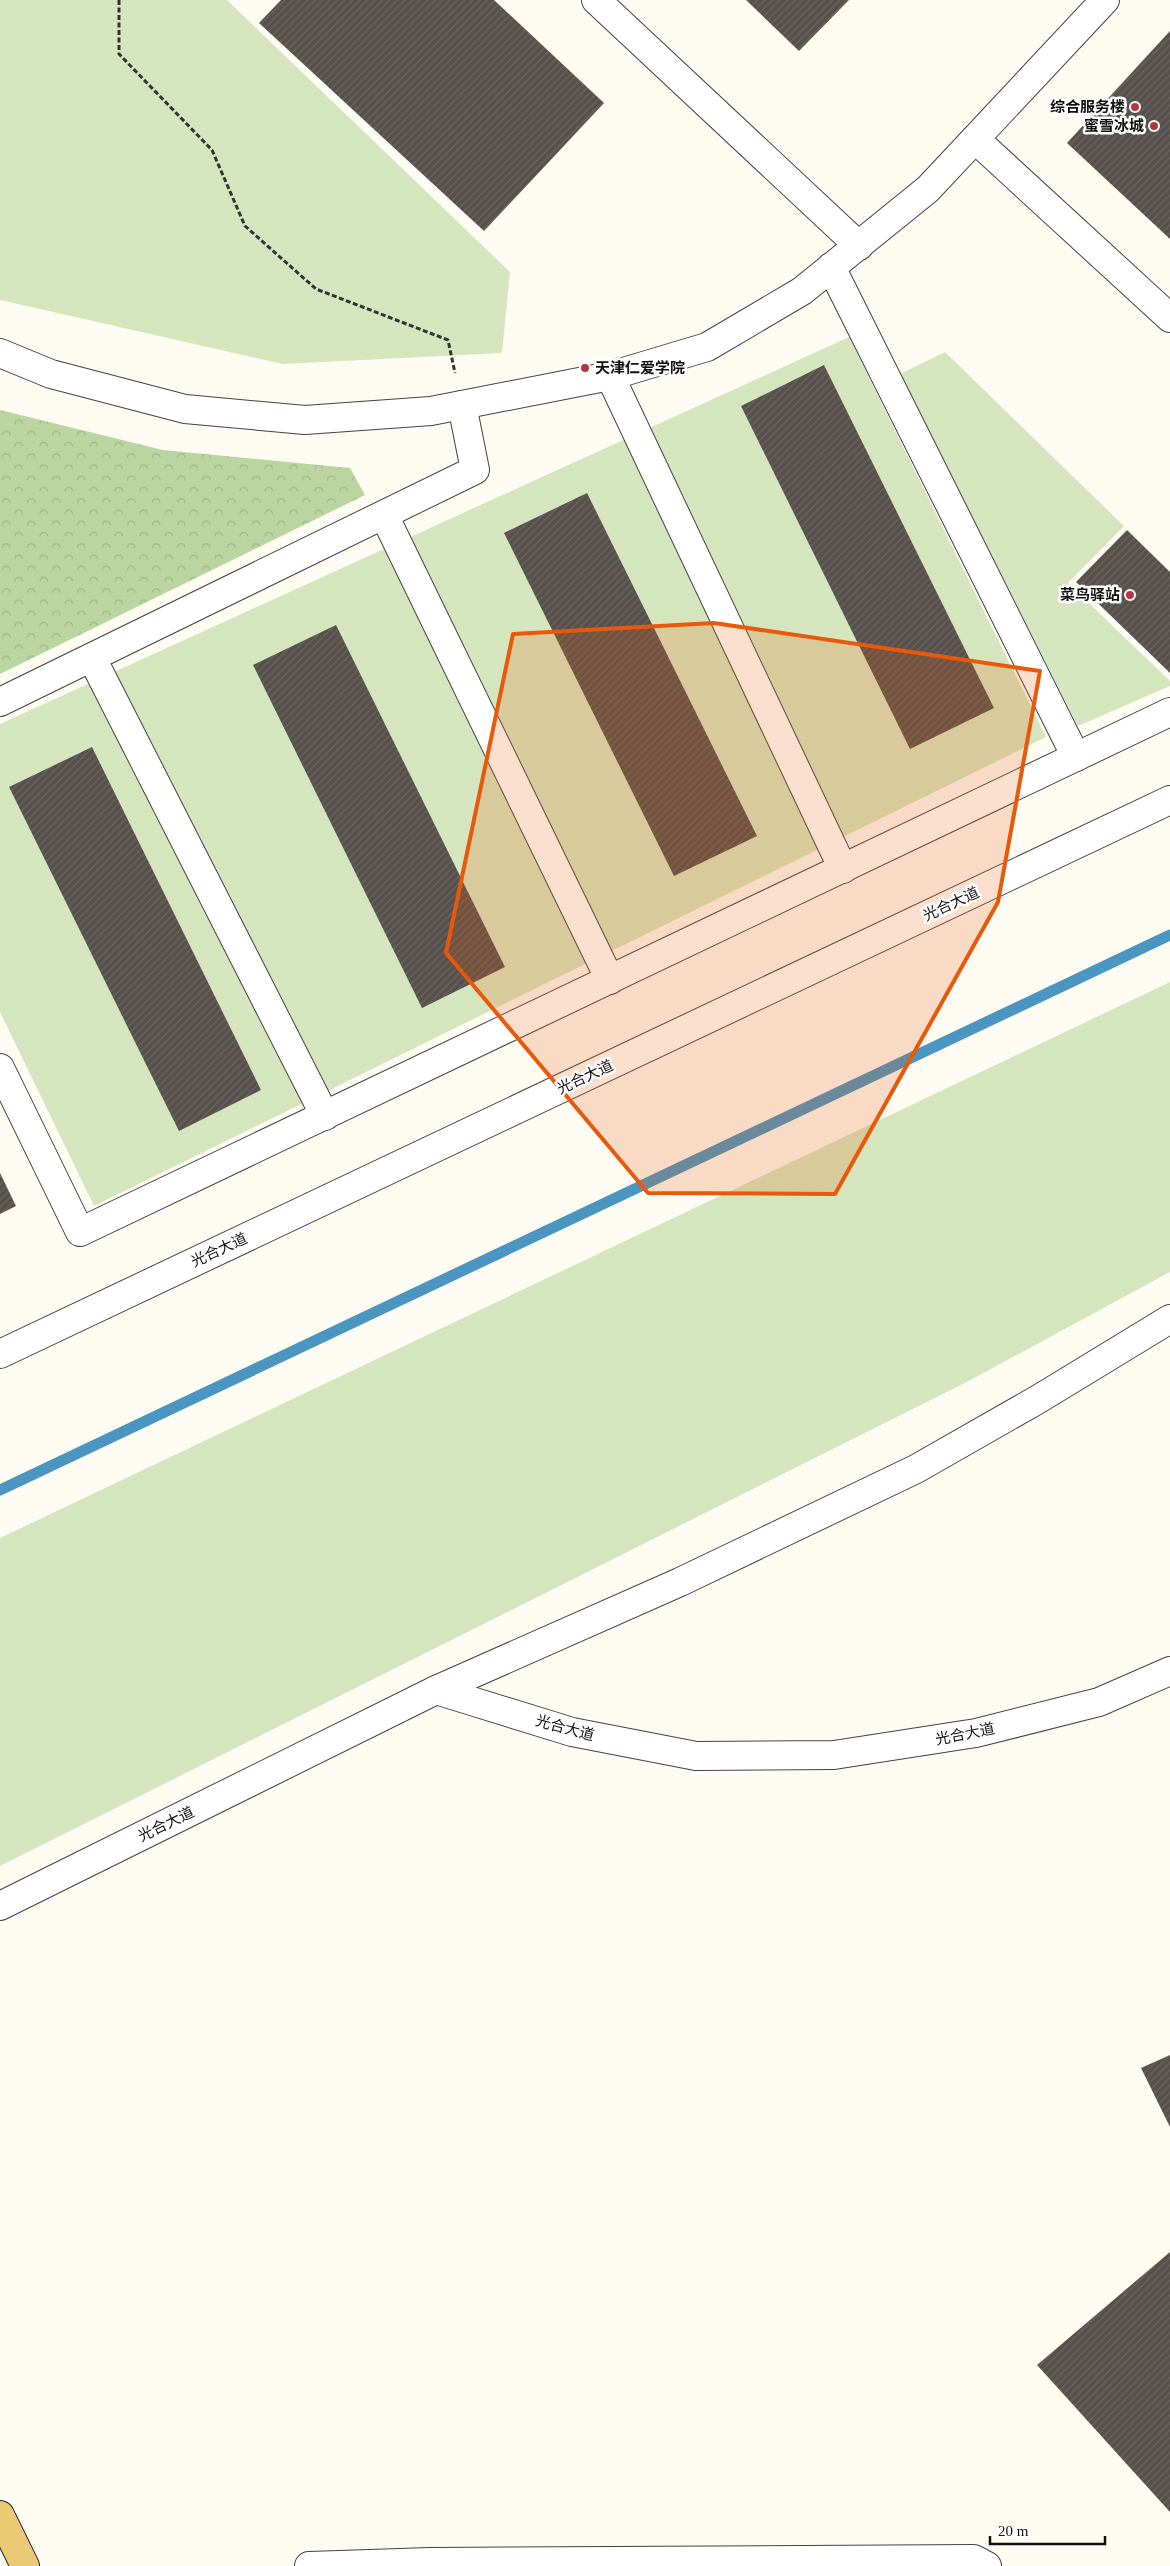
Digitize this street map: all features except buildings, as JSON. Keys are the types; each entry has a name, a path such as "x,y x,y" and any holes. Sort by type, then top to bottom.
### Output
{"main road":[{"path":"0,2515 25,2566"}],"street":[{"path":"596,0 859,246"},
{"path":"0,354 51,374 185,409 305,420 431,411 610,376 707,347 802,291 928,189 1105,0"},
{"path":"975,138 1170,318"},
{"path":"831,267 1076,757"},
{"path":"610,376 843,869"},
{"path":"0,702 475,470 462,405"},
{"path":"384,515 610,980"},
{"path":"92,658 325,1116"},
{"path":"0,1068 80,1232 1170,712"},
{"name":"光合大道","path":"0,1354 1170,800"},
{"path":"436,1690 680,1582 916,1469 1037,1400 1170,1319"},
{"name":"光合大道","path":"0,1906 436,1690 572,1732 696,1756 834,1755 976,1733 1099,1702 1170,1671"},
{"path":"309,2566 430,2562 974,2559 987,2566"}],"path":[{"path":"119,0 119,54 212,150 245,226 316,289 448,340 462,405"}],"highlighted area":[{"path":"714,623 1040,671 998,902 835,1194 648,1193 446,953 513,634"}],"green space":[{"path":"0,0 227,0 510,272 502,353 283,364 0,300"},
{"path":"849,337 1046,737 94,1206 0,1012 0,724"},
{"path":"945,352 1124,526 1068,583 1170,681 1170,686 1078,726 900,374"},
{"path":"0,410 163,450 350,468 365,495 0,674"},
{"path":"1170,982 1170,1272 965,1383 0,1866 0,1538"}],"waterway":[{"path":"0,1490 1170,935"}],"place":[{"name":"综合服务楼","path":"1135,107"},
{"name":"蜜雪冰城","path":"1154,126"},
{"name":"天津仁爱学院","path":"585,368"},
{"name":"菜鸟驿站","path":"1130,595"}]}
